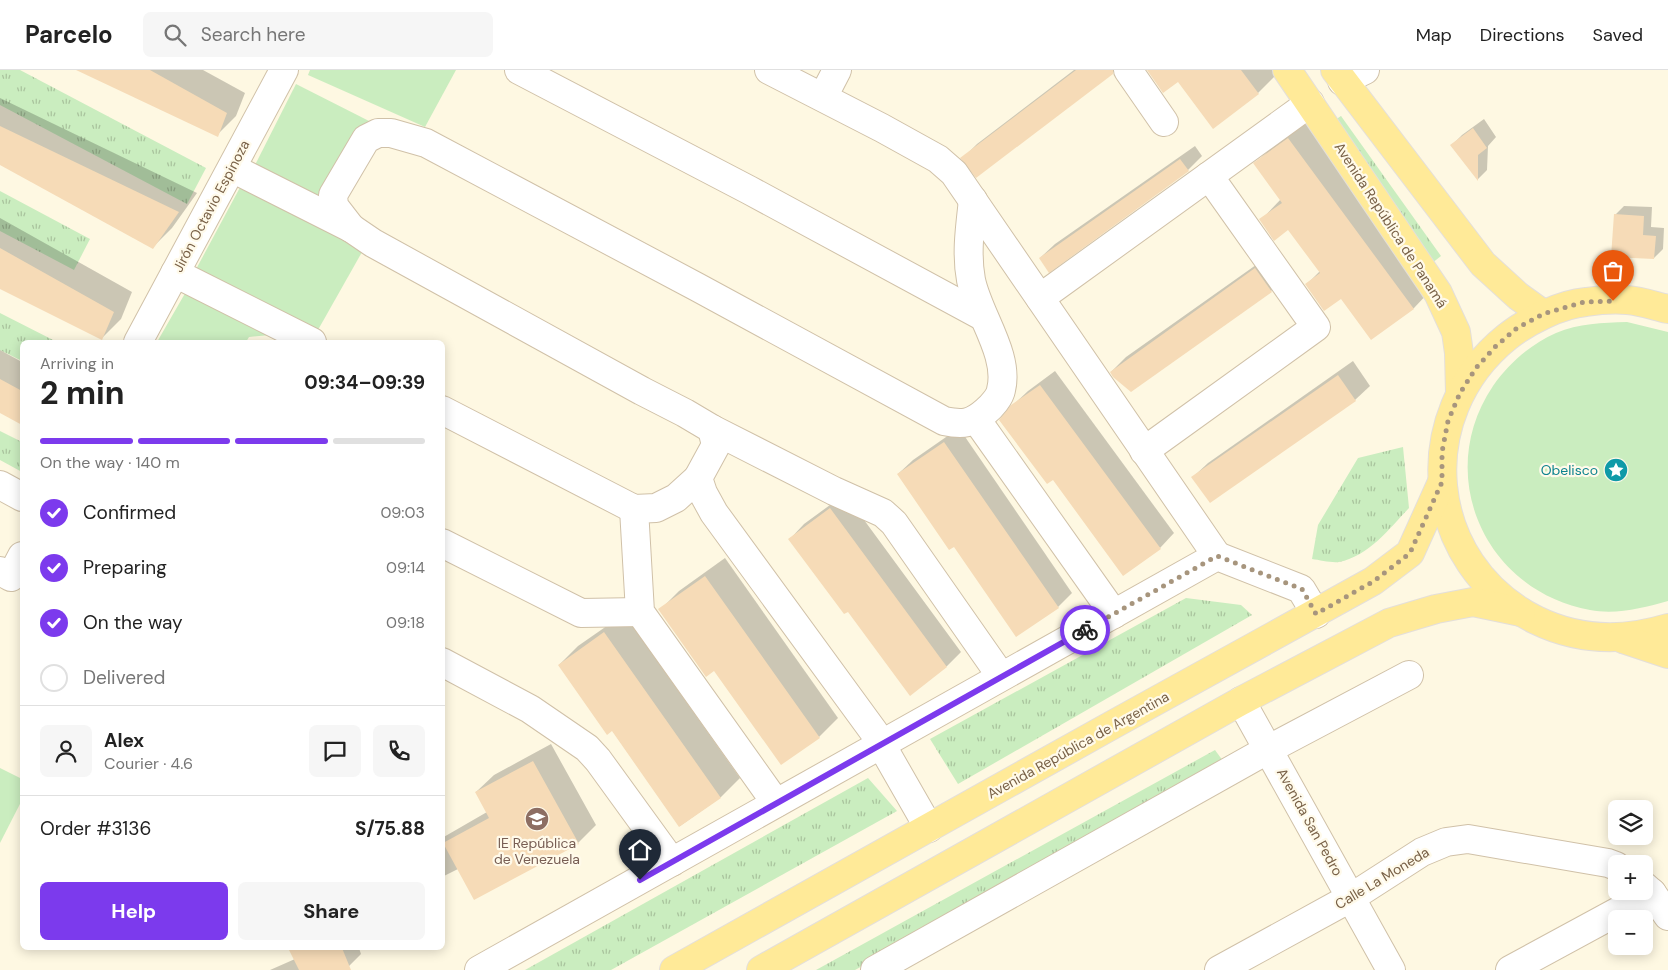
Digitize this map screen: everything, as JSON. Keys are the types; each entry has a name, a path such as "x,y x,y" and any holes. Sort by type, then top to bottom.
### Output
{"main road":[{"name":"Avenida República de Panamá","path":"1287,70 1438,293 1457,339 1460,353 1460,393"},
{"path":"1347,74 1483,264 1518,296 1543,314"},
{"path":"1668,309 1627,300 1584,302 1543,314 1517,328 1495,347 1476,368 1460,393 1448,421 1442,452 1442,482 1450,521 1466,557 1490,588 1521,612 1551,627 1585,636 1619,638 1647,634 1668,628"},
{"name":"Avenida República de Argentina","path":"674,970 1374,581 1410,553 1442,482"},
{"path":"761,970 1241,701 1389,623 1436,609 1473,602 1521,612"},
{"path":"1619,638 1668,654"}],"street":[{"name":"Jirón Octavio Espinoza","path":"139,340 284,70"},
{"path":"519,70 749,190 982,316"},
{"path":"769,70 938,159 954,173 1217,556 1302,589 1316,614"},
{"path":"823,97 837,70"},
{"path":"1128,70 1164,122"},
{"path":"1040,298 1310,103"},
{"path":"351,228 334,206 333,195 366,139 378,133 391,133 426,143 944,421 961,425 976,419 990,408 1001,391 1002,368 995,344 982,316 971,280 968,240 973,200"},
{"path":"232,168 351,228 408,262 712,429 834,491 883,513 894,523 1001,676"},
{"path":"1144,451 1316,327 1208,176"},
{"path":"175,273 308,340"},
{"path":"445,412 634,509 656,508 676,498 698,478 716,445 712,429"},
{"path":"976,419 1114,614"},
{"path":"698,478 703,493 714,513 868,724 929,828"},
{"path":"0,485 20,496"},
{"path":"634,509 640,612 776,803"},
{"path":"445,544 581,612 640,612"},
{"path":"479,970 1217,556"},
{"path":"445,664 530,709 587,748 598,760 672,862"},
{"path":"875,970 1269,749 1409,674"},
{"name":"Avenida San Pedro","path":"1241,701 1391,970"},
{"name":"Calle La Moneda","path":"1219,970 1352,897 1422,852 1446,842 1468,839 1608,863"},
{"path":"1653,896 1668,916"},
{"path":"1510,970 1631,900"}],"green space":[{"path":"0,70 20,70 206,168 187,204 0,105"},
{"path":"310,70 456,70 425,127 308,75"},
{"path":"296,84 373,123 323,206 252,171"},
{"path":"1341,116 1441,256 1427,267 1326,126"},
{"path":"244,180 366,245 314,337 194,273"},
{"path":"0,191 90,239 74,270 0,231"},
{"path":"191,283 281,334 249,337 247,340 158,340"},
{"path":"0,313 53,340 20,340 20,360 0,350"},
{"path":"1627,322 1668,332 1668,601 1629,610 1610,612 1590,610 1553,599 1522,579 1497,554 1480,524 1470,491 1468,456 1476,420 1493,386 1521,355 1547,337 1573,327"},
{"path":"0,431 20,441 20,471 0,460"},
{"path":"1403,447 1409,508 1378,541 1360,554 1339,562 1312,559 1318,525 1358,458"},
{"path":"1186,598 1241,605 1252,615 958,784 930,739"},
{"path":"1215,750 1226,765 855,970 816,970"},
{"path":"0,768 20,778 20,804 0,843"},
{"path":"868,778 897,811 611,970 525,970"}],"building":[{"path":"76,70 150,70 227,113 218,137"},
{"path":"1076,70 1113,70 1113,74 976,178 960,158"},
{"path":"1147,70 1241,70 1259,94 1213,129 1178,82 1163,93"},
{"path":"0,126 179,212 153,249 0,165"},
{"path":"1473,128 1487,148 1478,155 1478,181 1450,145"},
{"path":"1288,138 1414,309 1371,340 1341,299 1324,311 1305,284 1320,273 1288,230 1274,241 1259,219 1282,203 1253,163"},
{"path":"1180,159 1189,171 1049,273 1039,258"},
{"path":"1614,214 1644,216 1643,235 1656,236 1654,259 1611,257"},
{"path":"0,248 114,312 102,340 0,289"},
{"path":"1255,268 1272,292 1131,392 1113,377 1110,372"},
{"path":"1338,375 1356,401 1210,503 1191,477"},
{"path":"0,379 20,390 20,424 0,413"},
{"path":"1040,385 1161,549 1123,576 1053,480 1047,484 999,420 1011,405"},
{"path":"944,442 1059,608 1016,637 954,547 949,550 897,474"},
{"path":"830,508 947,667 910,696 848,612 844,614 788,539"},
{"path":"705,576 820,738 781,765 714,671 706,677 658,609"},
{"path":"604,632 721,798 679,827 612,731 607,735 558,665"},
{"path":"533,761 579,844 474,900 445,847 445,842 489,818 475,792"},
{"path":"289,950 343,950 351,970 299,970"}],"way so far":[{"path":"1085,630 1217,556 1302,589 1316,614 1374,581 1410,553 1442,482 1442,452 1448,421 1460,393 1476,368 1495,347 1517,328 1543,314 1584,302 1613,301"}],"place":[{"name":"Obelisco","path":"1616,470"},
{"name":"IE República de Venezuela","path":"537,819"}],"route":[{"path":"640,880 1085,630"}]}
